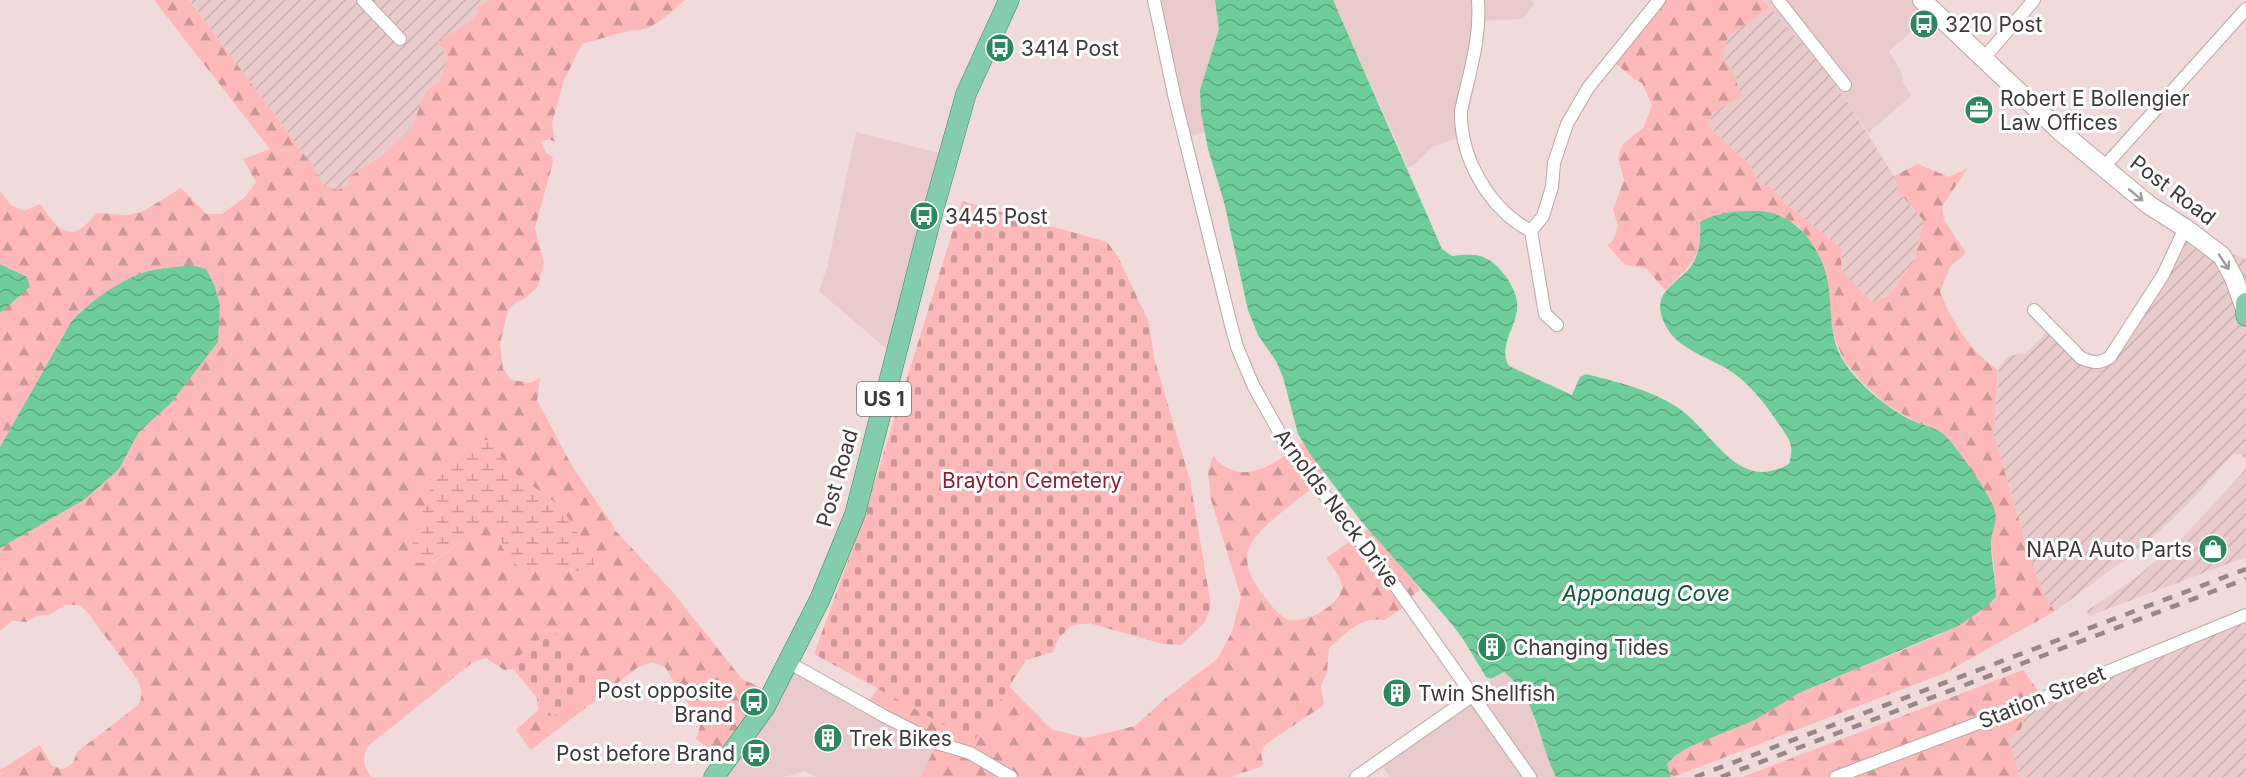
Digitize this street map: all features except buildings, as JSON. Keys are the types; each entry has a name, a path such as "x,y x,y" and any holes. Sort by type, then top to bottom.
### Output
{"main road":[{"name":"Post Road","path":"714,777 765,707 820,599 855,514 930,222 966,94 1009,0"},
{"name":"Post Road","path":"1922,0 2061,132 2149,205 2222,256 2234,278 2246,309"}],"street":[{"path":"363,0 400,39"},
{"name":"Arnolds Neck Drive","path":"1154,0 1180,118 1231,325 1237,347 1253,385 1288,448 1397,588 1530,777"},
{"path":"1479,0 1480,18 1474,58 1461,111 1465,148 1476,171 1500,209 1512,221 1531,231"},
{"path":"1557,325 1545,314 1531,231 1543,216 1552,187 1554,163 1567,124 1588,88 1659,0"},
{"path":"1778,0 1845,85"},
{"path":"1984,58 2034,0"},
{"path":"2104,167 2246,9"},
{"path":"2034,310 2081,358 2092,362 2102,362 2110,357 2120,343 2163,275 2185,228"},
{"name":"Station Street","path":"1836,777 2031,703 2246,615"},
{"path":"788,662 936,743 970,753 1011,777"},
{"path":"1356,777 1472,696"}],"shaded area":[{"path":"189,0 490,0 477,7 479,12 470,22 437,41 448,58 440,81 426,91 411,129 379,158 351,176 349,185 337,191 324,185 309,161"},
{"path":"1147,0 1215,0 1219,29 1200,90 1205,132 1188,136"},
{"path":"1333,0 1532,0 1534,4 1523,19 1481,21 1462,136 1432,147 1414,165 1408,167"},
{"path":"1762,0 1911,0 1925,14 1906,37 1889,51 1901,71 1903,82 1911,96 1868,133 1830,75"},
{"path":"1770,8 1830,75 1894,176 1899,192 1923,220 1915,260 1887,297 1872,302 1841,270 1842,249 1782,201 1773,188 1759,184 1750,165 1709,127 1712,113 1739,90 1733,73 1723,56 1728,36"},
{"path":"856,132 951,156 897,358 819,291 827,268"},
{"path":"2185,236 2246,259 2246,461 2241,454 2233,454 2185,507 2142,547 2055,611 2046,600 2029,554 1994,435 1999,367 2009,356 2026,353 2048,331 2068,351 2102,362"},
{"path":"2246,467 2246,557 2089,616 2087,611 2137,577 2183,537"},
{"path":"2246,615 2246,777 2020,777 2009,739 2021,729 2029,704"},
{"path":"794,663 937,744 920,777 816,777 804,771 785,777 715,777"},
{"path":"1504,672 1516,682 1530,703 1535,723 1556,777 1390,777 1380,763"}],"green space":[{"path":"154,0 189,0 309,161 324,185 337,190 349,185 350,176 379,158 411,129 426,91 440,81 448,58 437,41 470,22 479,12 477,7 490,0 685,0 660,21 646,28 582,44 564,80 552,123 555,142 549,139 541,142 546,153 552,156 553,162 535,228 544,263 538,286 526,298 515,303 508,310 500,344 503,369 511,380 531,383 540,378 537,400 572,466 614,529 671,590 742,679 773,693 723,760 696,739 700,726 696,716 665,667 652,662 637,668 531,750 516,730 538,710 536,690 514,669 504,670 486,658 473,662 368,746 364,762 371,777 0,777 0,770 40,745 52,766 63,769 73,763 77,752 137,706 142,692 137,679 87,612 79,605 65,605 49,615 37,616 26,622 12,621 0,631 0,548 84,500 119,469 139,432 171,403 218,342 220,306 85,307 71,322 0,447 0,313 30,287 27,277 0,264 0,191 11,205 24,211 40,204 56,224 72,232 83,227 97,213 127,215 142,212 181,188 206,214 222,214 245,197 256,182 243,159 270,149","holes":["478,439 489,441 512,471 561,507 591,574 570,570 503,549 496,529 488,523 432,563 430,489 452,459"]},
{"path":"1660,0 1762,0 1770,8 1728,36 1723,56 1742,96 1712,113 1709,127 1750,165 1759,184 1773,188 1782,201 1842,249 1841,270 1872,302 1887,297 1915,260 1923,220 1899,192 1894,176 1918,164 1949,177 1968,168 1942,206 1944,220 1966,253 1950,267 1940,292 1963,336 1998,370 1994,435 2029,554 2046,600 2055,611 1945,673 1673,777 1667,764 1689,747 1755,720 1799,693 1942,634 1996,583 1991,543 1996,513 1943,433 1916,422 1887,405 1844,361 1834,336 1829,308 1807,237 1798,226 1781,216 1700,222 1699,244 1693,261 1665,290 1646,268 1625,265 1608,246 1614,238 1618,225 1613,210 1624,180 1618,158 1623,144 1643,128 1652,106 1642,83 1614,62"},
{"name":"Brayton Cemetery","path":"962,201 1107,242 1118,257 1149,322 1154,358 1190,480 1211,606 1205,622 1181,645 1163,644 1089,623 1071,626 1059,638 1053,652 1026,660 974,741 814,654 863,520"},
{"path":"478,439 489,441 512,471 561,507 592,555 596,573 520,567 508,559 496,529 488,523 431,563 417,563 410,551 430,489 452,459"},
{"path":"1303,442 1327,477 1263,529 1249,548 1247,559 1249,571 1266,599 1289,620 1313,616 1330,606 1341,593 1342,583 1326,558 1368,529 1420,589 1407,601 1408,604 1385,620 1376,619 1361,623 1329,648 1327,672 1321,686 1324,705 1266,744 1261,752 1263,765 1232,777 920,777 937,744 867,703 884,681 1005,682 1051,729 1085,738 1135,726 1166,698 1217,659 1232,632 1241,597 1211,500 1208,471 1213,456 1224,466 1236,471 1247,472 1270,465"},
{"path":"552,629 596,683 553,717 509,664"},
{"path":"2023,670 2043,697 2029,704 2021,729 2009,739 2020,777 1742,777"}],"water":[{"name":"Apponaug Cove","path":"1215,0 1333,0 1442,249 1452,256 1473,255 1486,258 1499,268 1513,288 1517,310 1505,351 1509,366 1572,395 1580,377 1586,374 1655,395 1677,407 1690,418 1727,456 1754,471 1770,471 1789,464 1791,446 1788,438 1764,403 1742,380 1726,368 1694,352 1674,338 1662,317 1661,302 1667,290 1688,270 1695,259 1700,241 1700,222 1720,214 1757,211 1770,212 1793,223 1811,242 1823,265 1829,288 1835,341 1844,362 1858,380 1884,403 1903,416 1942,433 1963,457 1993,504 1996,515 1991,543 1996,597 1986,607 1958,626 1799,693 1755,720 1689,747 1667,764 1671,777 1556,777 1530,707 1515,682 1504,672 1491,679 1486,677 1451,623 1361,521 1310,454 1298,434 1283,377 1276,361 1258,335 1248,310 1201,113 1200,90 1219,29"},
{"path":"0,264 27,277 30,287 0,313"},
{"path":"191,265 206,269 215,287 220,306 218,342 171,403 139,432 119,469 84,500 0,548 0,447 71,322 96,299 128,279 149,271"}],"railway":[{"path":"1695,777 2246,569"},
{"path":"1721,777 2246,579"}],"place":[{"name":"3210 Post","path":"1924,24"},
{"name":"3414 Post","path":"1000,48"},
{"name":"Robert E Bollengier Law Offices","path":"1979,110"},
{"name":"3445 Post","path":"924,216"},
{"name":"NAPA Auto Parts","path":"2213,549"},
{"name":"Changing Tides","path":"1492,647"},
{"name":"Twin Shellfish","path":"1397,693"},
{"name":"Post opposite Brand","path":"754,702"},
{"name":"Trek Bikes","path":"828,738"},
{"name":"Post before Brand","path":"756,753"}]}
